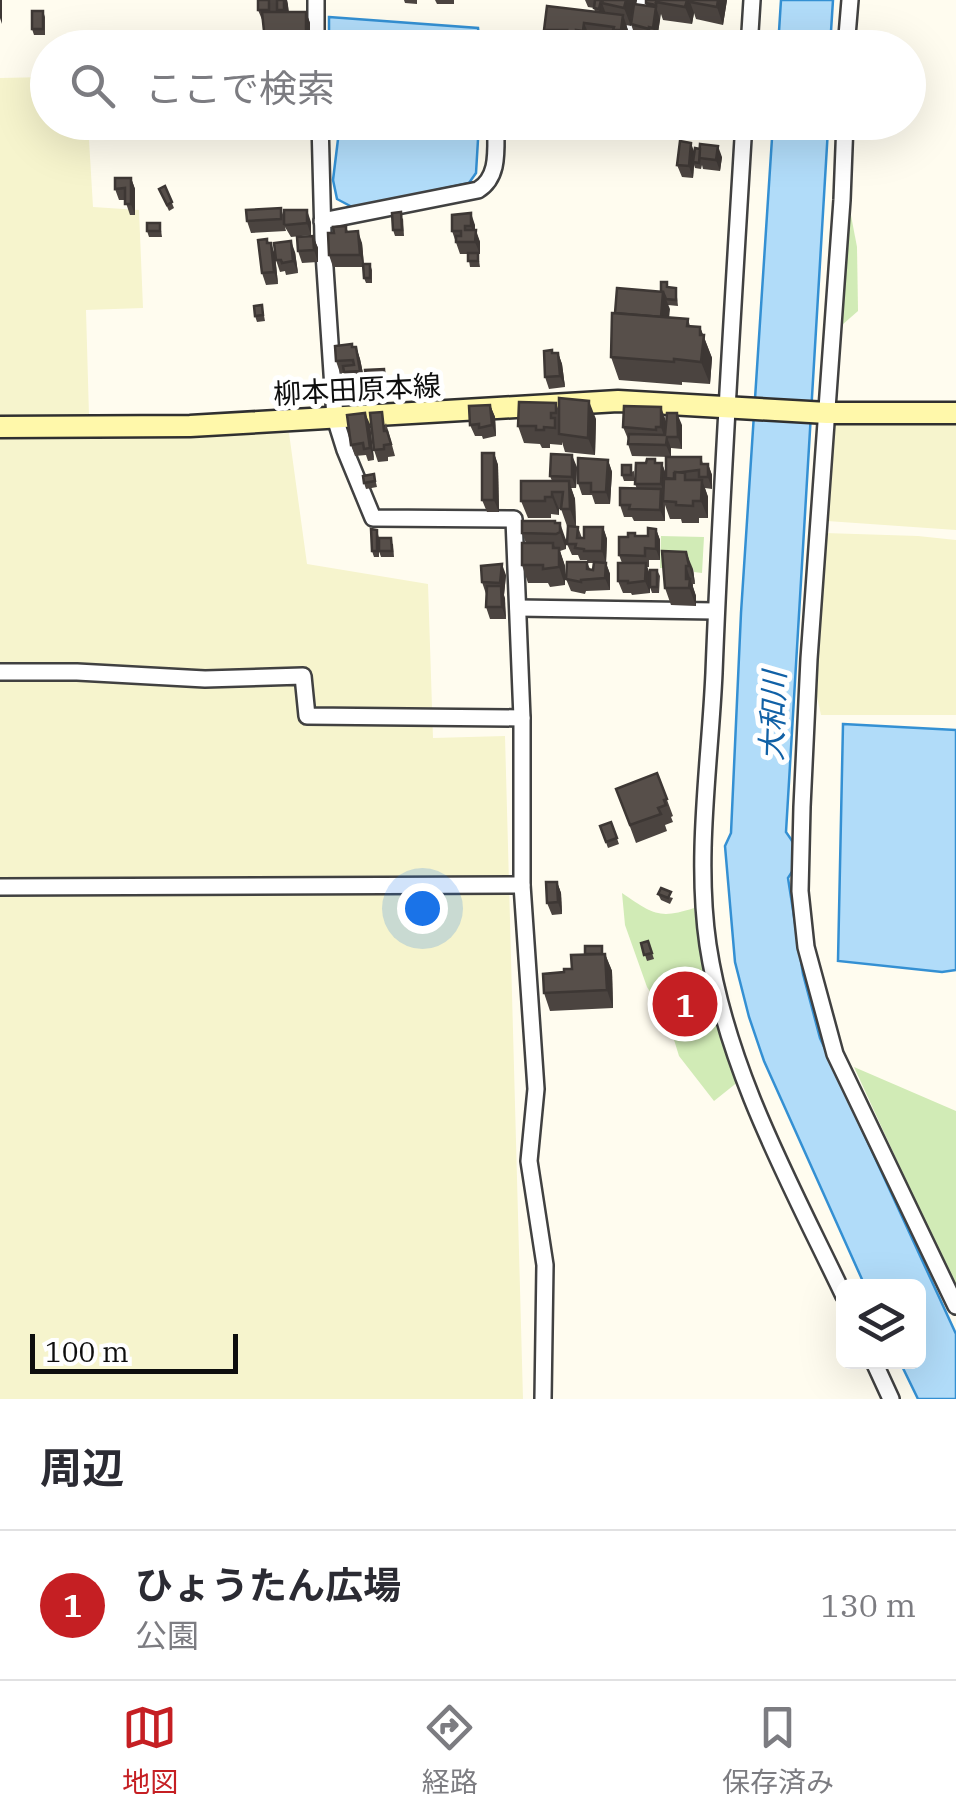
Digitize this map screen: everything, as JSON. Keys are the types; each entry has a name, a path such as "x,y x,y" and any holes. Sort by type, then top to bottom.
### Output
{"main road":[{"name":"柳本田原本線","path":"0,428 190,426 618,401 825,413 956,412"}],"street":[{"path":"316,0 316,30"},
{"path":"633,30 639,0"},
{"path":"750,30 752,0"},
{"path":"848,30 850,0"},
{"path":"320,140 335,418 372,518 514,519 522,718 522,885 536,1089 529,1161 545,1266 544,1399"},
{"path":"322,221 478,190 488,184 494,167 495,140"},
{"path":"743,140 704,815 704,910 708,946 730,1042 752,1102 836,1279"},
{"path":"844,140 800,891 806,947 836,1054 956,1306"},
{"path":"518,608 715,612"},
{"path":"0,672 205,679 303,676 307,716 522,718"},
{"path":"0,886 522,885"},
{"path":"877,1369 891,1399"}],"shaded area":[{"path":"30,77 30,140 89,140 93,207 139,210 143,308 86,310 89,416 0,415 0,78"},
{"path":"956,422 956,530 827,521 836,423"},
{"path":"289,433 307,564 428,584 433,738 505,736 523,1399 0,1399 0,439"},
{"path":"825,533 956,540 956,715 821,715 815,688"}],"green space":[{"path":"849,205 857,247 858,311 842,325"},
{"path":"661,536 704,537 702,573 694,572 693,568 660,568"},
{"path":"622,893 663,914 694,908 710,996 739,1081 714,1101 679,1056 668,1020 647,987 625,925"},
{"path":"854,1067 956,1111 956,1289"}],"water":[{"path":"781,0 833,0 831,30 779,30"},
{"path":"329,17 478,30 329,30"},
{"path":"338,140 478,140 476,173 469,183 354,208 337,199 333,180"},
{"name":"大和川","path":"772,140 827,140 786,832 798,855 788,878 803,974 820,1038 956,1334 956,1399 918,1399 903,1369 926,1369 926,1279 862,1279 764,1061 735,962 725,846 731,833"},
{"path":"843,724 956,730 956,970 942,972 838,961"}],"building":[{"path":"258,0 269,0 269,10 258,10"},
{"path":"277,0 284,0 284,10 277,10"},
{"path":"626,0 624,8 602,3"},
{"path":"657,0 687,0 685,7"},
{"path":"690,0 718,0 717,7"},
{"path":"634,4 656,7 653,28 631,24"},
{"path":"547,6 623,15 621,30 584,23 583,30 544,30"},
{"path":"32,11 43,11 43,29 32,29"},
{"path":"262,12 306,12 306,30 264,30"},
{"path":"680,141 691,143 689,166 677,165"},
{"path":"700,144 718,146 716,160 699,158"},
{"path":"695,148 700,149 699,163 693,162"},
{"path":"115,178 131,178 131,204 125,204 125,188 115,189"},
{"path":"165,186 172,202 167,205 159,189"},
{"path":"281,208 281,219 247,221 246,210"},
{"path":"284,210 307,210 307,223 284,224"},
{"path":"401,212 402,230 393,230 392,213"},
{"path":"471,213 471,226 465,226 465,230 476,230 475,242 456,242 461,231 452,231 452,215"},
{"path":"147,223 160,223 160,231 147,231"},
{"path":"346,226 346,232 358,231 360,255 329,255 328,233 334,233 333,227"},
{"path":"313,236 314,250 298,251 297,237"},
{"path":"258,240 271,243 274,272 262,273"},
{"path":"291,241 293,261 276,260 274,243"},
{"path":"468,253 478,253 478,261 468,261"},
{"path":"363,264 370,264 370,278 364,278"},
{"path":"661,282 676,288 676,300 666,299"},
{"path":"617,288 663,292 661,317 615,313"},
{"path":"262,305 263,315 255,316 254,306"},
{"path":"612,313 688,319 687,326 700,327 700,335 704,335 701,362 611,357"},
{"path":"352,344 360,371 344,372 343,366 354,365 353,360 336,361 335,346"},
{"path":"544,351 558,353 560,376 545,377"},
{"path":"384,369 385,382 366,383 365,370"},
{"path":"357,380 358,390 338,391 338,381"},
{"path":"559,398 589,401 588,438 559,434"},
{"path":"519,402 556,403 556,413 551,413 555,428 536,430 536,426 518,426"},
{"path":"490,405 492,425 470,425 469,406"},
{"path":"624,406 661,407 661,427 623,427"},
{"path":"382,412 384,431 391,444 374,450 370,413"},
{"path":"365,413 370,448 364,449 363,443 351,445 347,415"},
{"path":"667,413 677,413 678,437 667,437 666,445 628,444 629,434 665,435"},
{"path":"482,453 494,453 494,500 482,500"},
{"path":"551,454 572,455 572,477 550,476"},
{"path":"666,457 701,457 701,464 708,464 708,477 699,477 699,470 666,478"},
{"path":"578,458 608,460 606,492 591,492 591,483 578,483"},
{"path":"647,459 662,463 661,484 635,484 636,463 646,463"},
{"path":"622,465 631,465 631,475 622,475"},
{"path":"675,472 685,473 685,480 702,480 701,501 693,501 693,506 663,501 664,479 675,479"},
{"path":"374,474 375,481 364,483 363,476"},
{"path":"521,481 569,481 570,509 561,509 563,492 552,492 552,497 545,497 545,501 521,501"},
{"path":"620,488 661,489 660,510 620,505"},
{"path":"522,521 555,521 560,523 560,532 522,533"},
{"path":"568,526 578,527 577,538 584,538 584,527 603,527 602,551 584,551 575,548 576,544 567,544"},
{"path":"648,528 656,529 656,549 645,548 645,556 619,555 619,537 628,537 628,533 648,536"},
{"path":"371,529 377,530 377,551 372,551"},
{"path":"379,538 391,538 392,551 379,551"},
{"path":"522,543 553,543 553,548 559,548 559,567 522,565"},
{"path":"662,551 686,552 689,588 665,588"},
{"path":"567,562 587,562 587,569 593,570 594,562 606,563 605,578 581,582 566,579"},
{"path":"618,563 646,563 645,581 618,581"},
{"path":"502,564 500,583 482,582 481,566"},
{"path":"650,570 657,570 657,587 650,587"},
{"path":"487,586 501,586 502,607 486,607"},
{"path":"657,773 666,805 658,808 661,814 630,825 616,789"},
{"path":"611,822 617,838 606,842 600,826"},
{"path":"546,882 557,882 558,902 547,903"},
{"path":"661,888 671,892 668,898 658,894"},
{"path":"648,941 652,953 644,955 641,943"},
{"path":"585,946 602,946 602,954 585,954"},
{"path":"605,954 607,990 544,993 543,974 572,969 571,955"}],"place":[{"name":"ひょうたん広場","path":"685,1004"}]}
